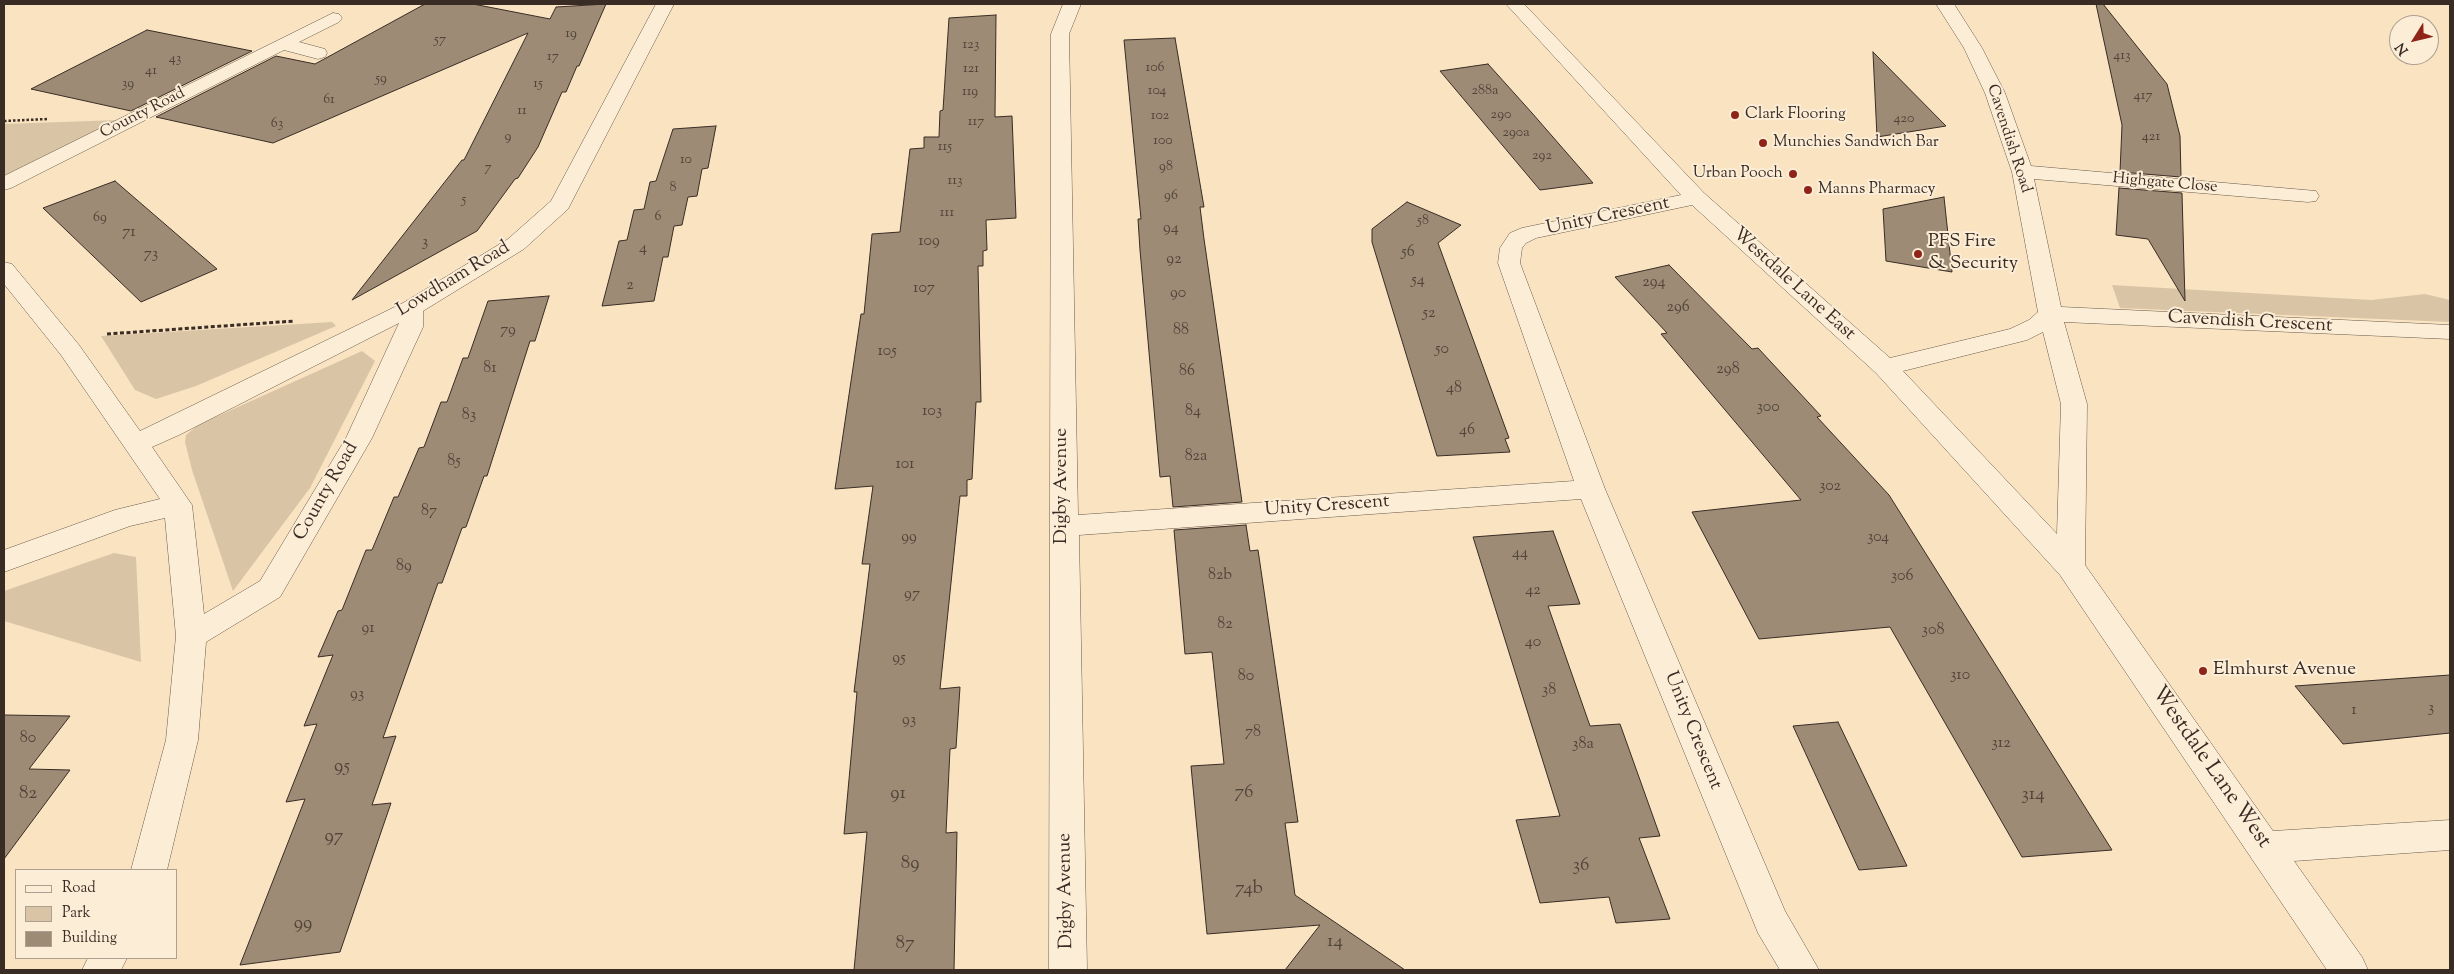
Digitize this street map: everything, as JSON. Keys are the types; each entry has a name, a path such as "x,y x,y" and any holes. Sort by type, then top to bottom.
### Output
{"street":[{"name":"Lowdham Road","path":"137,443 170,429 411,308 516,244 560,204 664,4"},
{"name":"Digby Avenue","path":"1068,970 1060,34 1072,4"},
{"name":"Westdale Lane East","path":"1515,4 1696,198 1886,367 2070,567"},
{"name":"Cavendish Road","path":"1945,4 1973,48 1996,93 2022,172 2050,314 2074,404 2070,567"},
{"name":"County Road","path":"4,184 333,18"},
{"path":"283,44 318,53"},
{"name":"Highgate Close","path":"2022,172 2308,196"},
{"name":"Unity Crescent","path":"1696,198 1530,233 1518,238 1511,248 1509,263 1592,489 1770,921 1800,970"},
{"path":"4,269 70,350 137,443 178,505 191,636 182,740 149,869"},
{"name":"County Road","path":"191,636 270,588 359,438 411,326 411,308"},
{"path":"1886,367 2018,335 2038,325 2050,314"},
{"name":"Cavendish Crescent","path":"2050,314 2450,332"},
{"name":"Unity Crescent","path":"1063,526 1592,489"},
{"path":"4,561 125,516 178,505"},
{"name":"Westdale Lane West","path":"2070,567 2266,847 2349,970"},
{"path":"2266,847 2450,835"}],"path":[{"path":"70,350 104,334 296,321"}],"green space":[{"path":"119,120 9,174 4,175 4,124"},
{"path":"2112,285 2371,300 2425,294 2450,300 2450,322 2120,308"},
{"path":"332,322 336,326 196,386 156,399 135,390 101,336"},
{"path":"362,351 375,361 310,488 233,591 192,470 185,442 186,435 198,425"},
{"path":"114,553 136,557 141,662 4,621 4,591"}],"building":[{"path":"425,4 473,4 550,19 556,7 606,4 579,66 577,66 566,92 562,92 538,147 518,178 515,179 477,231 352,300 462,160 464,160 528,33 273,143 156,117 276,56 315,64"},
{"path":"2096,4 2103,4 2167,84 2180,136 2181,177 2120,172 2122,125"},
{"path":"996,15 995,117 1012,116 1016,218 986,220 987,250 983,251 983,266 978,266 981,402 976,402 972,479 967,480 967,496 960,496 940,689 960,687 956,748 950,749 946,833 957,832 954,970 854,970 867,832 844,834 857,692 854,692 870,564 862,564 873,486 835,489 861,314 864,314 872,234 900,232 910,149 924,148 924,137 939,137 940,111 943,110 949,18"},
{"path":"147,30 252,51 131,111 31,89"},
{"path":"1175,38 1204,207 1200,207 1204,239 1242,502 1173,507 1170,476 1160,477 1140,250 1138,219 1141,219 1124,40"},
{"path":"1873,52 1946,126 1877,137"},
{"path":"1488,64 1593,183 1540,190 1440,71"},
{"path":"716,126 708,168 702,169 697,196 688,197 682,225 674,226 668,257 663,257 654,301 602,306 619,241 627,240 634,210 644,209 650,182 656,181 673,129"},
{"path":"115,181 217,269 141,302 43,208"},
{"path":"2119,188 2182,193 2185,301 2148,239 2116,235"},
{"path":"1944,197 1952,272 1886,261 1883,209"},
{"path":"1407,202 1461,225 1438,243 1509,438 1505,439 1510,452 1437,456 1372,242 1372,229"},
{"path":"1669,265 1752,349 1758,348 1821,416 1817,417 1889,495 2112,850 2022,857 1890,627 1759,639 1692,512 1801,500 1661,334 1667,333 1615,277"},
{"path":"549,296 535,341 530,341 487,476 484,476 466,527 462,528 442,583 438,583 383,738 396,736 372,805 391,803 340,952 240,965 305,799 286,802 317,724 304,726 333,655 318,657 338,611 342,610 366,550 372,550 394,497 398,497 419,448 424,447 441,402 447,402 463,358 468,358 488,301"},
{"path":"1246,525 1250,551 1258,550 1298,822 1285,823 1295,895 1405,970 1285,970 1320,925 1207,934 1191,766 1224,764 1212,652 1185,654 1174,530"},
{"path":"1553,531 1580,604 1548,606 1590,726 1620,724 1660,836 1639,838 1670,919 1616,923 1609,897 1540,903 1516,820 1560,816 1473,537"},
{"path":"2450,675 2450,733 2343,744 2295,686"},
{"path":"4,715 70,716 29,769 70,770 4,859"},
{"path":"1838,722 1907,866 1859,870 1793,726"}],"place":[{"name":"Clark Flooring","path":"1735,115"},
{"name":"Munchies Sandwich Bar","path":"1763,143"},
{"name":"Urban Pooch","path":"1793,174"},
{"name":"Manns Pharmacy","path":"1808,190"},
{"name":"PFS Fire & Security","path":"1918,254"},
{"name":"Elmhurst Avenue","path":"2203,671"}]}
